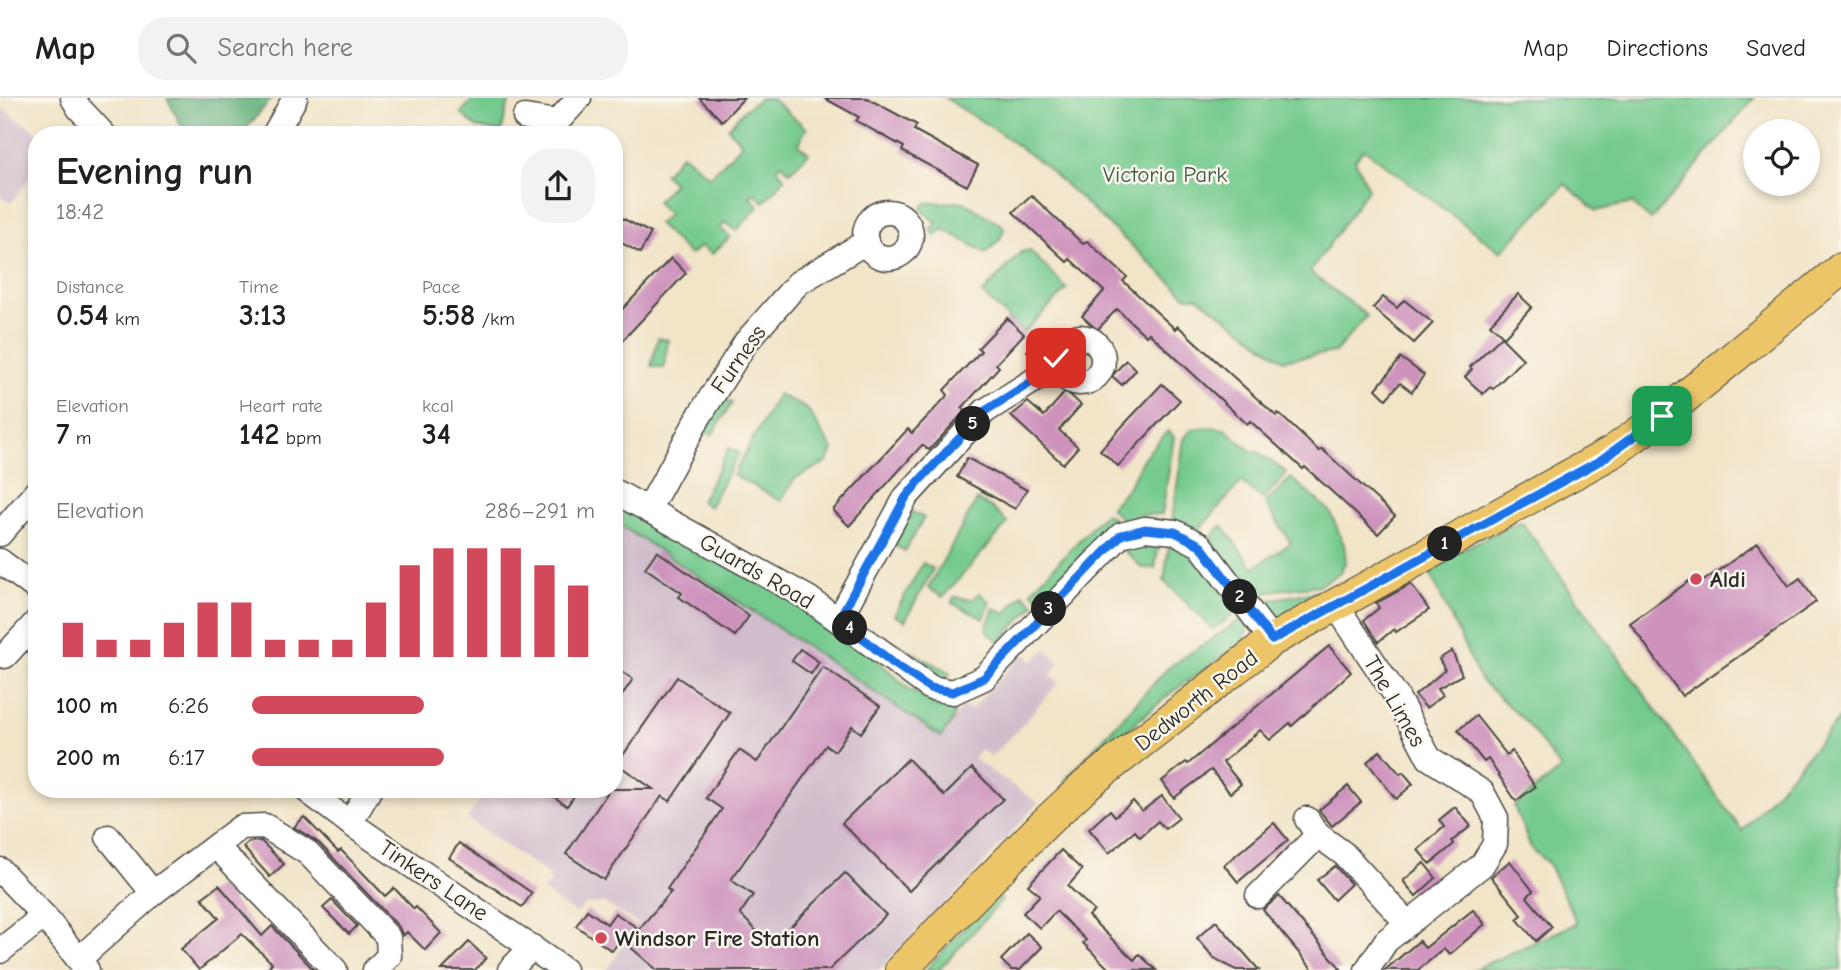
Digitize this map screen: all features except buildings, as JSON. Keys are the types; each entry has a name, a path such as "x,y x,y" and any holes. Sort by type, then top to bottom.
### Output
{"main road":[{"name":"Dedworth Road","path":"901,970 1044,824 1086,785 1272,640 1614,451 1662,416 1841,269"}],"street":[{"path":"73,98 96,126"},
{"path":"279,126 295,98"},
{"path":"526,116 556,121 579,98"},
{"name":"Furness","path":"648,510 700,415 746,342 798,284 866,242"},
{"path":"839,619 906,497 920,480 985,411 1057,366"},
{"name":"Guards Road","path":"623,496 808,598 930,688 953,692 984,678 1121,535 1145,529 1175,532 1200,545 1272,640"},
{"path":"0,534 28,501"},
{"path":"0,561 28,582"},
{"name":"The Limes","path":"1335,604 1397,697 1429,758 1482,792 1496,818 1495,844 1482,865 1386,941 1367,970"},
{"path":"5,656 28,631"},
{"name":"Tinkers Lane","path":"317,798 564,970"},
{"path":"350,823 365,798"},
{"path":"0,870 44,916 83,964 153,892 240,827 265,826 308,853 388,937 389,956 375,970"},
{"path":"1258,896 1312,827 1344,853 1408,924"},
{"path":"108,837 153,892"},
{"path":"216,846 335,970"},
{"path":"0,951 44,916"},
{"path":"510,970 532,947"}],"shaded area":[{"path":"0,107 28,127 28,180 11,203 0,195"},
{"path":"623,527 941,737 962,708 972,709 1024,653 1033,662 1046,649 1060,663 1050,675 1059,682 1012,736 991,756 980,749 973,759 1038,803 968,881 878,970 607,970 638,924 604,903 585,905 576,914 543,891 551,880 546,873 467,819 481,798 623,798"}],"green space":[{"path":"167,98 272,98 249,126 181,126"},
{"path":"474,98 510,98 503,126 475,126 461,113"},
{"path":"761,98 771,98 807,129 799,145 809,153 790,172 782,164 777,168 785,179 764,202 754,193 750,197 759,206 736,231 725,222 720,228 730,237 712,254 701,246 690,255 658,224 669,214 656,202 674,183 664,174 682,154 710,177 742,144 728,128 744,110"},
{"name":"Victoria Park","path":"945,98 1754,98 1651,220 1632,203 1596,211 1565,184 1501,252 1364,149 1355,160 1368,189 1310,272 1367,316 1335,352 1283,360 1198,297 1187,297 1044,165"},
{"path":"964,202 1002,225 1004,229 1000,239 986,253 943,229 936,236 931,230 937,223 921,209 926,203"},
{"path":"1029,250 1067,289 1024,332 982,294 1021,252"},
{"path":"658,338 668,340 664,368 651,366"},
{"path":"778,394 807,409 833,450 827,462 794,479 781,501 733,475"},
{"path":"721,397 732,403 712,435 702,429"},
{"path":"1192,429 1225,429 1251,451 1256,451 1286,472 1263,499 1241,482 1198,531 1172,520 1184,439"},
{"path":"1168,431 1174,437 1162,514 1140,515 1124,521 1110,508 1129,486 1144,457"},
{"path":"729,448 739,453 709,507 701,501"},
{"path":"1291,478 1330,511 1344,545 1346,561 1339,574 1319,585 1270,591 1252,603 1212,545 1213,535 1222,525 1253,568 1291,543 1265,503"},
{"path":"977,500 991,507 1008,523 943,597 928,588"},
{"path":"623,502 842,628 910,690 951,703 954,713 950,725 941,737 623,527"},
{"path":"912,512 924,518 905,551 894,545"},
{"path":"1105,513 1114,519 1088,549 1083,549 1085,552 1051,588 1046,589 1048,591 1040,599 1031,591"},
{"path":"1521,521 1742,831 1841,717 1841,970 1473,970 1577,923 1548,863 1532,850 1514,806 1561,769 1526,722 1480,680 1427,566"},
{"path":"1160,536 1155,568 1142,568 1120,546"},
{"path":"1170,538 1186,543 1237,612 1213,629 1164,581"},
{"path":"923,563 933,569 905,621 894,615"},
{"path":"1321,591 1318,597 1273,621 1256,610 1272,599"},
{"path":"979,593 990,602 984,619 952,603 954,597 972,600"},
{"path":"1023,594 1035,604 999,642 986,630 994,608 1005,614"},
{"path":"1242,619 1248,630 1243,642 1172,692 1106,748 1066,787 1065,780 1168,668"},
{"path":"892,641 950,673 945,683 888,648"},
{"path":"998,895 1002,900 939,970 926,970 975,916"}],"place":[{"name":"Aldi","path":"1696,579"},
{"name":"Windsor Fire Station","path":"601,938"}],"route":[{"path":"1056,358 1057,366 1019,387 985,411 920,480 906,497 839,619 893,663 930,688 953,692 984,678 1121,535 1145,529 1175,532 1200,545 1272,640 1601,460 1662,416"}]}
